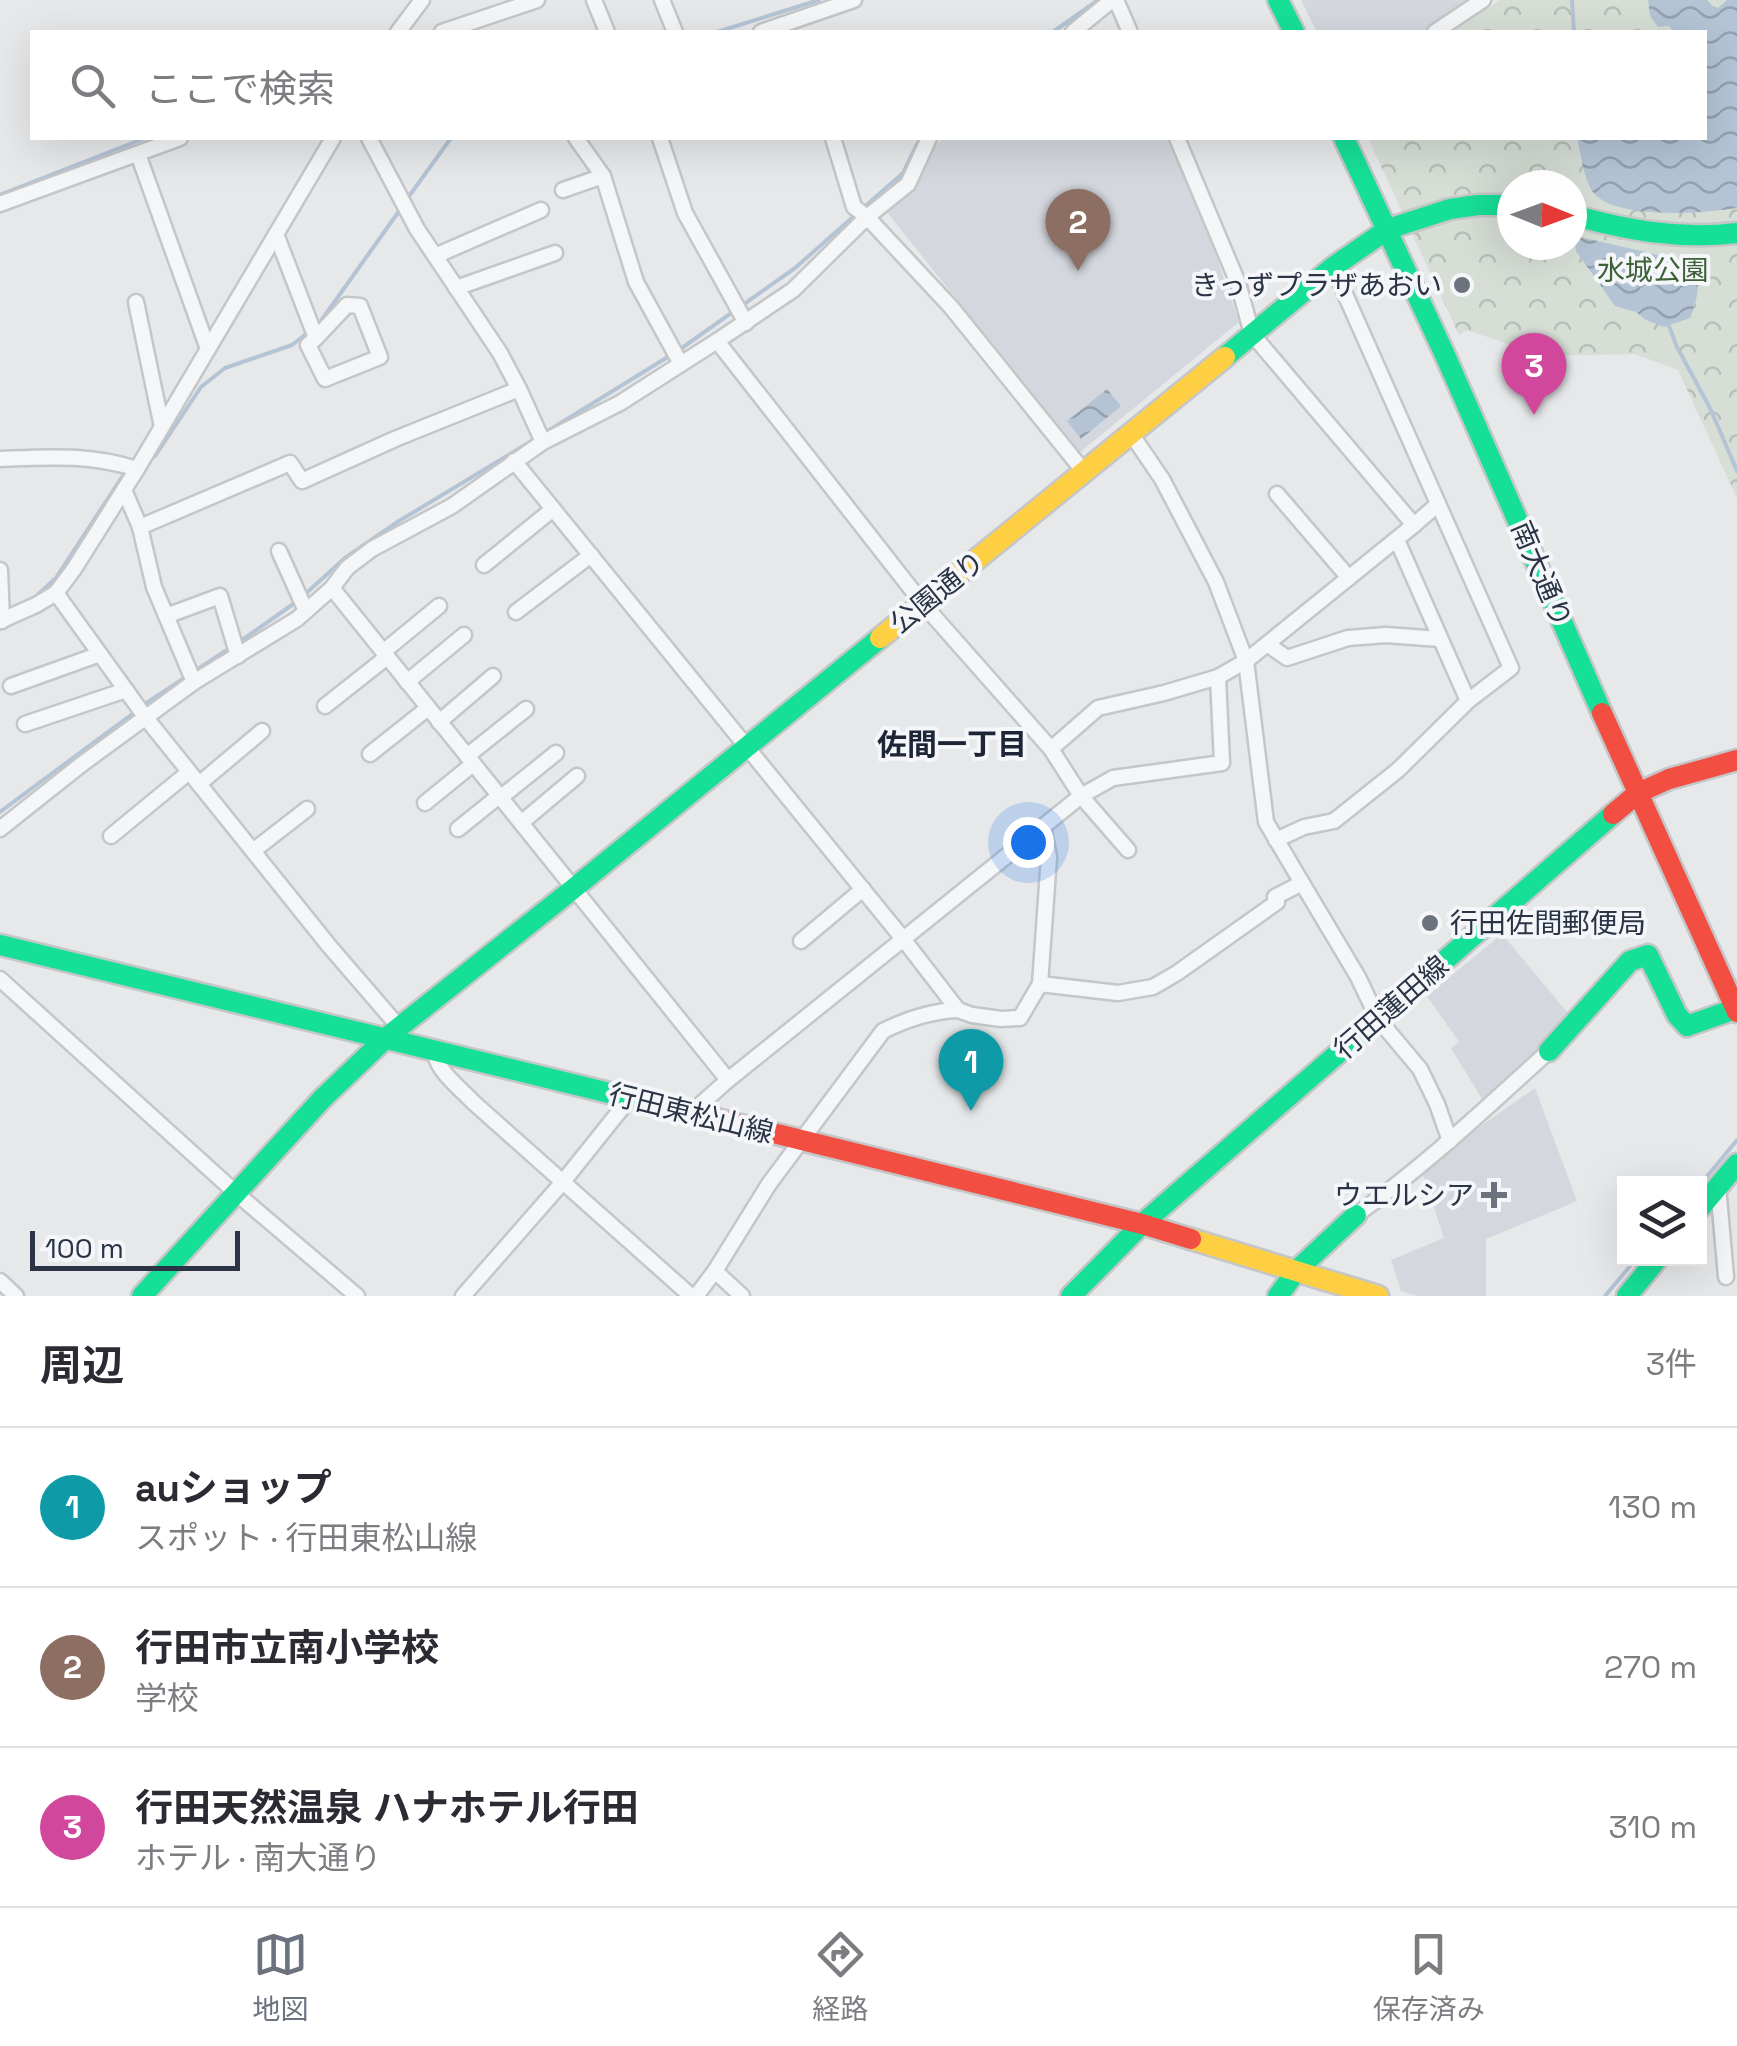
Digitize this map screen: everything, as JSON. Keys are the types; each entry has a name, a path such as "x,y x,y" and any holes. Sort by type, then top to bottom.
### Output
{"street":[{"path":"400,30 422,0"},
{"path":"448,30 537,0"},
{"path":"594,0 606,30"},
{"path":"662,0 675,30"},
{"path":"775,30 800,26 854,0"},
{"path":"1076,30 1114,0 1129,30"},
{"path":"1278,0 1293,30"},
{"path":"1438,30 1479,1"},
{"path":"0,204 175,140"},
{"path":"0,570 2,620 56,592 74,569 332,140"},
{"path":"370,140 435,256 500,353 543,442"},
{"path":"577,140 603,176 636,282 680,364"},
{"path":"661,140 684,213 746,324"},
{"path":"834,140 854,207 951,308 1085,473"},
{"path":"0,830 194,682 296,619 372,549 452,506 543,442 620,403 793,290 867,217 908,184 928,140"},
{"path":"1177,140 1238,283 1252,334 1414,526"},
{"name":"南大通り","path":"1345,140 1736,1011"},
{"path":"138,154 208,349"},
{"path":"563,190 603,176"},
{"name":"公園通り","path":"142,1296 322,1100 393,1032 1132,435 1333,267 1388,229 1450,209 1497,205"},
{"path":"435,256 541,210"},
{"path":"1587,219 1643,233 1737,233"},
{"path":"276,234 316,338"},
{"path":"456,288 555,253"},
{"path":"1276,840 1304,827 1334,821 1398,770 1468,701 1510,668 1333,267"},
{"path":"136,302 162,427"},
{"path":"347,305 360,306 380,357 325,380 308,345 316,338 347,305"},
{"path":"717,341 923,604 1051,749 1081,796 1128,850"},
{"path":"140,527 290,463 302,481 519,389"},
{"path":"1132,435 1162,479 1216,582 1246,661 1266,822 1358,977 1378,1020 1420,1069 1450,1141"},
{"path":"0,459 64,456 138,468"},
{"path":"514,461 958,1010"},
{"path":"124,490 140,527 154,587 194,682"},
{"path":"1277,494 1349,578"},
{"path":"1051,749 1098,708 1218,677 1246,661 1438,504"},
{"path":"484,564 553,509"},
{"path":"1396,540 1468,701"},
{"path":"278,551 306,611"},
{"path":"516,612 591,555"},
{"path":"332,588 728,1080"},
{"path":"56,592 146,718 330,947 393,1032"},
{"path":"166,616 220,596 238,656"},
{"path":"325,706 439,606"},
{"path":"1266,644 1286,658 1348,638 1386,634 1440,639"},
{"path":"407,682 464,635"},
{"path":"12,686 100,654"},
{"path":"439,722 493,676"},
{"path":"694,1114 728,1080 1081,796 1112,778 1222,763 1218,677"},
{"path":"26,724 126,690"},
{"path":"370,754 428,708"},
{"path":"425,803 526,709"},
{"path":"199,784 262,731"},
{"path":"458,829 556,753"},
{"name":"行田蓮田線","path":"1070,1296 1142,1224 1638,793 1669,779 1737,760"},
{"path":"110,836 189,772"},
{"path":"520,824 577,776"},
{"path":"253,851 307,809"},
{"path":"434,1048 435,1059 473,1102 694,1296 715,1271 770,1184 883,1032 938,1011 1020,1018 1040,984 1049,857 1042,826"},
{"path":"1040,984 1118,993 1154,987 1276,902 1276,897 1302,883"},
{"path":"801,940 862,889"},
{"name":"行田東松山線","path":"0,945 393,1032 434,1048 1142,1224 1378,1296"},
{"path":"1278,1296 1296,1270 1356,1216 1404,1181 1548,1051 1630,961 1648,956 1687,1026 1736,1011"},
{"path":"0,980 236,1193 357,1296"},
{"path":"463,1296 630,1098"},
{"path":"1707,1200 1730,1174"},
{"path":"1726,1277 1730,1174"},
{"path":"1627,1296 1651,1266"},
{"path":"715,1271 742,1296"},
{"path":"0,1281 16,1296"}],"shaded area":[{"path":"1301,0 1470,1 1425,30 1316,30"},
{"path":"942,140 1168,140 1204,221 1239,322 1079,453 886,211 918,183 935,146"},
{"path":"1502,934 1572,1018 1545,1049 1485,1104 1451,1048 1459,1042 1427,996"},
{"path":"1535,1088 1577,1201 1486,1239 1486,1296 1417,1296 1401,1291 1391,1260 1444,1238 1423,1175 1464,1138"}],"green space":[{"name":"水城公園","path":"1500,0 1737,0 1737,498 1678,370 1635,354 1544,356 1467,330 1459,335 1369,140 1707,140 1707,30 1456,30"}],"water":[{"path":"1648,0 1707,0 1716,10 1727,0 1737,0 1737,208 1683,213 1639,211 1603,201 1589,185 1577,140 1707,140 1707,30 1658,27 1650,16"},
{"path":"1587,239 1694,263 1698,290 1690,318 1664,327 1615,306 1582,260 1587,260"},
{"path":"1107,389 1121,406 1081,439 1067,421"}],"waterway":[{"path":"723,30 819,0"},
{"path":"1056,30 1098,0"},
{"path":"1572,0 1574,30"},
{"path":"0,195 140,140"},
{"path":"407,199 450,140"},
{"path":"679,350 795,268 903,173 919,140"},
{"path":"318,325 402,207"},
{"path":"1669,326 1737,471"},
{"path":"152,456 201,387 225,368 292,345 310,331"},
{"path":"543,434 671,355"},
{"path":"303,596 345,558 399,521 535,439"},
{"path":"32,600 56,578 126,471"},
{"path":"238,643 296,602"},
{"path":"142,706 230,648"},
{"path":"0,812 135,712"},
{"path":"1707,1176 1737,1140"},
{"path":"1605,1296 1630,1266"}],"traffic: fast":[{"path":"1278,0 1293,30"},
{"path":"1345,140 1445,355 1602,713"},
{"path":"1225,357 1333,267 1388,229 1450,209 1497,205"},
{"path":"1587,219 1654,232 1737,233"},
{"path":"142,1296 322,1099 387,1037 880,638"},
{"path":"1071,1296 1142,1224 1613,814"},
{"path":"0,945 700,1115"},
{"path":"1549,1051 1630,961 1648,955 1677,1015 1687,1026 1735,1009"},
{"path":"1707,1200 1737,1164"},
{"path":"1278,1296 1297,1270 1356,1215"},
{"path":"1627,1296 1651,1266"}],"traffic: slow":[{"path":"880,638 1225,357"},
{"path":"1191,1239 1378,1296"}],"traffic: jam":[{"path":"1602,713 1737,1012"},
{"path":"1613,814 1638,793 1669,779 1737,760"},
{"path":"700,1115 1191,1239"}],"place":[{"name":"行田市立南小学校","path":"1078,271"},
{"name":"きっずプラザあおい","path":"1462,285"},
{"name":"行田天然温泉 ハナホテル行田","path":"1534,415"},
{"name":"行田佐間郵便局","path":"1430,923"},
{"name":"auショップ","path":"971,1111"},
{"name":"ウエルシア","path":"1494,1195"}],"district":[{"name":"佐間一丁目","path":"952,744"}]}
